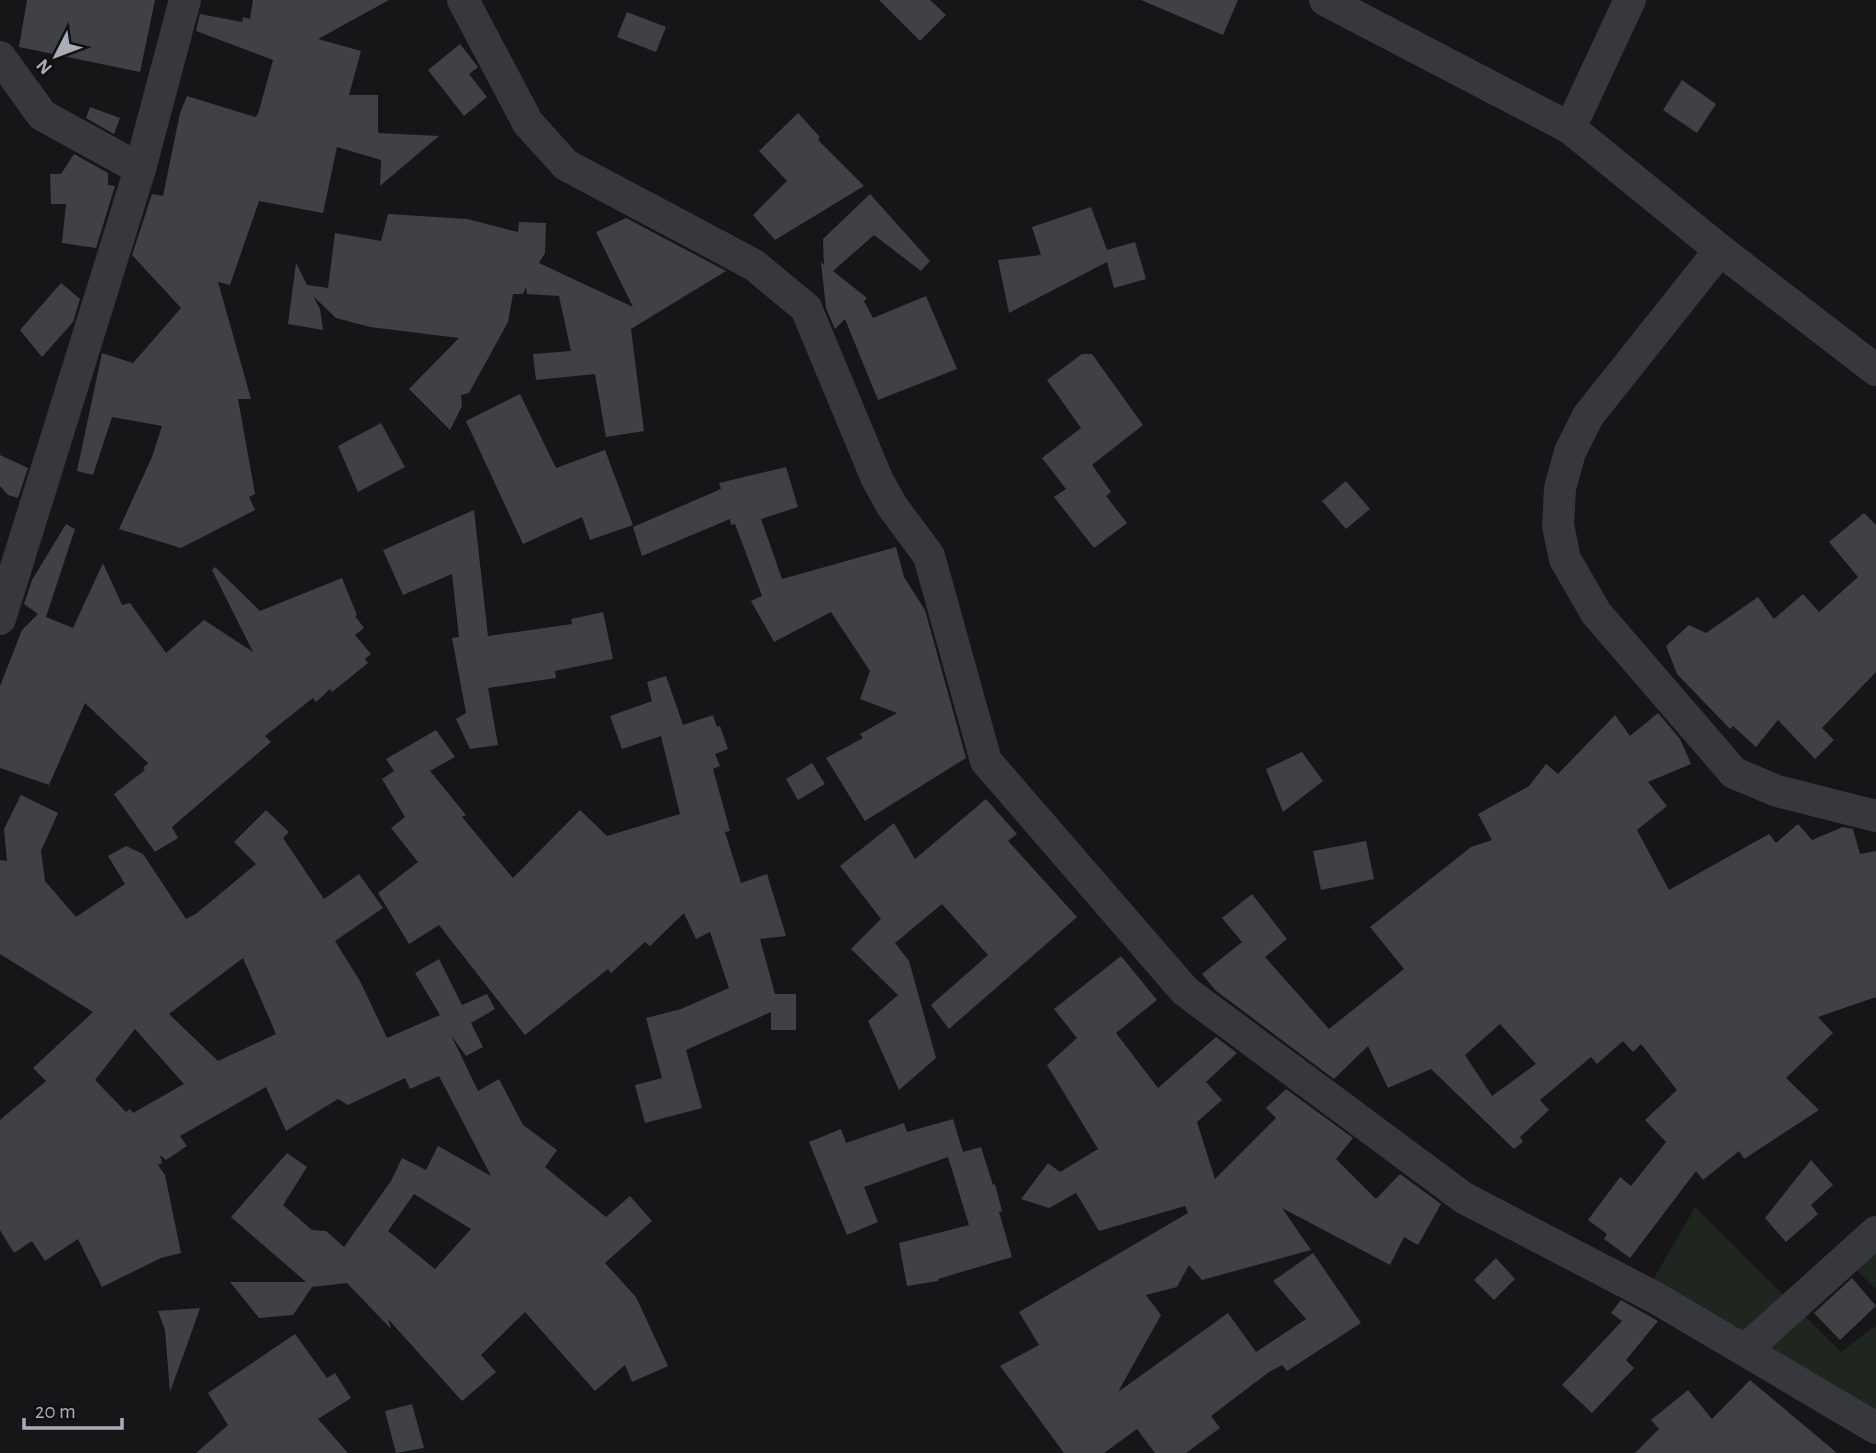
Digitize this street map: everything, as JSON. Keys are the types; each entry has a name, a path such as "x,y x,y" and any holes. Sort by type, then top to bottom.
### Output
{"street":[{"path":"0,619 140,169 185,0"},
{"path":"463,0 528,123 566,165 754,265 806,308 877,479 892,506 929,556 986,761 1185,991 1464,1198 1656,1298 1876,1428"},
{"path":"1325,0 1570,128 1720,250 1876,370"},
{"path":"1570,128 1630,0"},
{"path":"0,57 42,115 140,169"},
{"path":"1720,250 1588,416 1570,452 1560,488 1558,525 1565,559 1596,613 1734,773 1777,790 1876,817"},
{"path":"1745,1350 1876,1232"}],"shaded area":[{"path":"1695,1207 1841,1352 1876,1325 1876,1425 1650,1285"},
{"path":"1876,1215 1876,1289 1840,1254"}],"building":[{"path":"27,0 155,0 140,72 19,47"},
{"path":"253,0 389,0 318,39 361,51 349,95 378,95 378,133 439,136 380,186 381,160 337,147 323,213 259,201 230,285 218,282 251,399 238,399 255,494 249,497 255,510 181,548 119,529 152,457 162,426 112,417 93,475 77,471 102,353 133,363 181,308 132,255 152,194 163,196 180,113 187,96 255,117 273,60 196,31 200,14 242,22 243,17 250,19"},
{"path":"879,0 930,0 946,15 920,41"},
{"path":"1141,0 1238,0 1223,35"},
{"path":"627,12 666,27 656,52 617,37"},
{"path":"460,44 478,67 469,74 487,97 464,116 428,70"},
{"path":"1682,80 1716,104 1697,133 1663,110"},
{"path":"90,107 120,118 114,134 86,118"},
{"path":"798,113 820,137 818,140 864,186 775,240 753,215 787,181 759,151"},
{"path":"74,154 108,173 108,185 115,186 96,248 62,243 66,204 51,204 50,174 61,174"},
{"path":"870,194 930,261 921,271 874,235 833,271 867,298 864,301 873,318 926,296 957,369 878,400 845,319 835,329 826,308 821,262 824,265 823,239"},
{"path":"1091,207 1107,250 1135,242 1146,279 1114,288 1107,262 1009,313 998,260 1041,255 1032,227"},
{"path":"388,214 467,219 518,232 519,222 546,223 545,253 539,263 633,307 596,232 626,218 726,271 631,329 644,431 606,437 595,374 536,380 533,354 571,351 559,296 527,294 526,287 523,294 513,294 508,322 469,393 461,395 462,406 450,430 409,389 459,338 370,327 336,318 313,296 320,309 323,330 288,324 296,263 307,285 328,288 335,233 381,241"},
{"path":"61,283 80,299 73,322 42,357 20,330"},
{"path":"1082,354 1092,354 1143,425 1092,465 1111,492 1106,496 1127,523 1094,548 1054,497 1066,489 1042,458 1081,428 1047,380"},
{"path":"520,394 556,468 605,450 633,525 590,540 582,517 523,544 466,421"},
{"path":"381,423 405,467 358,492 338,446"},
{"path":"0,455 28,468 18,498 8,495 0,486"},
{"path":"786,467 798,507 761,519 782,579 896,547 904,577 925,610 966,758 865,821 826,758 863,738 860,734 897,713 860,699 870,671 831,612 774,642 751,601 762,596 735,524 731,525 730,519 642,556 633,527 721,489 719,483"},
{"path":"1346,481 1370,509 1346,529 1322,501"},
{"path":"474,510 488,636 572,624 571,619 603,612 613,659 555,671 556,678 488,688 498,745 470,749 456,719 466,713 452,638 459,637 452,574 403,595 383,550"},
{"path":"1864,513 1876,525 1876,672 1822,728 1834,740 1815,759 1778,720 1756,747 1733,726 1730,729 1677,674 1666,646 1689,625 1706,633 1758,597 1774,619 1803,594 1819,612 1858,577 1829,542"},
{"path":"66,524 75,529 46,617 73,628 103,563 122,605 130,603 166,653 204,620 253,652 212,570 215,567 260,611 342,578 357,615 355,616 364,628 355,635 371,654 365,659 368,663 332,692 330,689 316,702 313,698 265,736 271,742 172,827 178,838 155,852 114,794 145,770 143,768 148,763 85,703 49,785 0,768 0,686 22,630 38,614 24,604 32,580"},
{"path":"666,676 683,725 713,715 717,727 720,726 728,749 715,754 720,766 713,769 730,831 725,832 741,883 767,874 786,936 760,939 775,994 796,994 796,1030 771,1030 771,1012 686,1050 702,1108 645,1123 635,1085 662,1078 646,1018 681,1009 729,988 710,932 696,939 684,913 650,946 645,942 611,973 608,969 525,1035 439,925 409,944 378,893 418,862 391,828 405,817 382,779 394,771 386,759 436,730 455,757 430,771 466,815 462,817 513,878 580,810 607,836 680,814 661,736 622,749 610,716 652,701 647,682"},
{"path":"1658,713 1680,739 1691,764 1648,782 1667,806 1637,830 1669,890 1769,834 1776,843 1798,824 1812,840 1843,827 1853,829 1860,854 1876,851 1876,997 1818,1017 1833,1033 1786,1078 1819,1110 1744,1159 1739,1151 1703,1180 1696,1171 1630,1258 1604,1239 1607,1234 1588,1220 1620,1177 1631,1186 1666,1142 1645,1120 1677,1090 1641,1044 1633,1052 1623,1041 1597,1064 1591,1057 1540,1100 1549,1110 1520,1137 1523,1142 1514,1149 1431,1069 1388,1088 1368,1046 1334,1079 1215,990 1202,974 1242,942 1222,918 1252,894 1287,939 1265,957 1329,1029 1404,969 1370,927 1471,847 1492,840 1478,814 1529,786 1546,764 1558,774 1615,715 1630,736","holes":["1500,1024 1536,1064 1492,1096 1465,1055"]},
{"path":"1302,752 1323,781 1283,812 1266,769"},
{"path":"812,763 825,784 798,800 786,779"},
{"path":"21,795 58,813 41,851 45,881 76,917 125,884 108,856 126,846 143,854 186,919 197,913 256,864 234,842 266,810 289,832 283,838 324,899 359,874 383,908 335,941 360,981 387,1038 440,1015 415,973 439,959 462,1005 487,994 495,1009 471,1023 483,1047 466,1056 451,1035 478,1091 499,1079 523,1125 557,1150 545,1167 606,1217 630,1196 652,1221 605,1263 636,1297 668,1366 632,1382 625,1365 595,1391 525,1312 481,1355 496,1372 462,1401 388,1319 391,1329 347,1283 312,1287 293,1315 259,1318 230,1282 306,1282 231,1217 287,1153 307,1167 283,1205 312,1230 326,1231 344,1247 391,1181 402,1158 426,1170 438,1146 491,1176 439,1076 410,1089 405,1078 348,1105 338,1099 286,1131 266,1087 180,1136 187,1146 166,1160 160,1155 162,1163 158,1165 165,1175 181,1253 161,1258 102,1287 78,1239 45,1261 32,1241 14,1253 0,1230 0,1120 46,1081 33,1068 93,1012 0,954 0,860 7,861 4,829","holes":["243,958 276,1034 218,1061 169,1014","135,1029 184,1084 133,1113 130,1109 126,1112 95,1080","414,1194 471,1229 435,1269 388,1231"]},
{"path":"986,799 1017,834 1008,841 1077,917 949,1029 931,1005 988,955 942,904 895,943 909,961 936,1058 899,1090 868,1021 898,995 851,949 881,919 840,866 894,823 915,859"},
{"path":"1366,841 1374,879 1321,890 1313,851"},
{"path":"1121,956 1157,1000 1116,1033 1158,1088 1216,1037 1237,1053 1206,1082 1222,1100 1197,1122 1215,1179 1276,1118 1266,1108 1286,1089 1353,1138 1336,1159 1376,1199 1400,1174 1441,1204 1418,1245 1404,1237 1390,1265 1282,1208 1311,1250 1202,1280 1189,1265 1177,1287 1146,1295 1161,1315 1118,1392 1228,1313 1256,1352 1306,1319 1273,1281 1313,1253 1361,1323 1287,1371 1282,1365 1269,1372 1211,1416 1220,1428 1186,1453 1155,1453 1137,1429 1104,1453 1064,1453 1000,1366 1039,1345 1019,1312 1188,1213 1185,1206 1099,1231 1076,1193 1049,1208 1021,1199 1048,1163 1060,1172 1098,1149 1047,1065 1077,1038 1054,1009"},
{"path":"953,1119 963,1152 981,1147 993,1185 995,1184 1002,1211 999,1212 1012,1257 938,1281 907,1286 899,1243 969,1225 948,1157 864,1187 878,1222 847,1235 809,1142 841,1129 846,1143 904,1123 907,1132"},
{"path":"1811,1160 1833,1185 1811,1205 1818,1214 1786,1242 1765,1218"},
{"path":"1496,1258 1515,1279 1494,1300 1474,1280"},
{"path":"1852,1278 1876,1306 1840,1340 1814,1313"},
{"path":"1621,1300 1658,1321 1626,1360 1634,1368 1592,1413 1562,1385 1622,1321 1611,1313"},
{"path":"200,1308 170,1392 165,1330 158,1311"},
{"path":"295,1334 327,1378 335,1373 351,1398 318,1419 348,1453 196,1453 228,1425 208,1393"},
{"path":"1750,1380 1837,1453 1635,1453 1659,1429 1651,1420 1688,1390 1712,1419"},
{"path":"412,1404 424,1448 396,1453 385,1411"}]}
